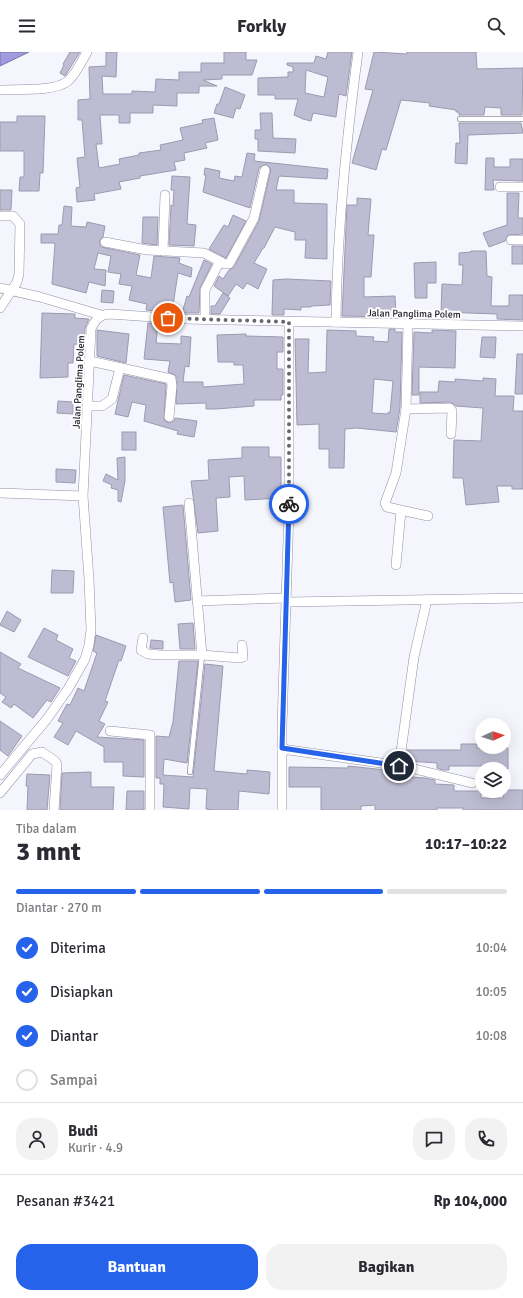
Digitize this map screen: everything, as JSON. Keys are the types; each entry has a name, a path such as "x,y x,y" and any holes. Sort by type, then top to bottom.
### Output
{"street":[{"path":"0,90 56,87 61,85 72,77 87,52"},
{"path":"336,322 336,258 341,188 358,52"},
{"path":"105,242 147,250 204,253 225,264 230,263 254,218 265,170"},
{"path":"500,187 523,187"},
{"path":"163,251 165,195"},
{"path":"0,216 13,216 20,224 19,274 17,282 0,308"},
{"path":"511,240 523,240"},
{"path":"205,320 205,290 220,261"},
{"path":"0,288 40,297 101,315"},
{"name":"Jalan Panglima Polem","path":"0,775 47,719 68,689 85,659 91,630 84,496 90,361 92,330 95,321 101,315 109,314 205,320 523,326"},
{"path":"282,810 282,748 289,510 289,322"},
{"path":"408,324 406,409 396,473 385,503 387,507 428,516"},
{"path":"90,361 171,379 172,386 169,417"},
{"path":"88,406 102,406 112,399 120,368"},
{"path":"406,409 450,408 452,410 451,434"},
{"path":"0,493 84,496"},
{"path":"189,503 202,655"},
{"path":"396,565 401,511"},
{"path":"197,601 523,598"},
{"path":"399,766 414,657 427,600"},
{"path":"143,638 141,650 148,654 202,655 240,658 243,657 242,645"},
{"path":"110,731 150,735 150,810"},
{"path":"282,748 399,766 472,783"},
{"path":"0,793 32,754 42,752 55,760 57,764 54,810"}],"lane":[{"path":"460,119 523,119"},
{"path":"190,772 202,655"}],"shaded area":[{"path":"0,52 29,52 0,66"}],"building":[{"path":"70,52 80,52 65,76 60,73"},
{"path":"106,52 117,52 116,77 102,76 103,94 132,94 132,91 155,92 156,79 179,80 179,72 201,72 201,63 224,63 224,52 246,52 246,60 257,60 252,75 222,75 222,79 203,80 217,86 199,86 199,93 177,93 177,106 153,105 153,113 130,113 130,123 119,123 119,115 100,115 102,144 96,144 99,168 120,164 119,159 139,155 139,153 161,150 160,145 183,140 180,128 203,123 202,120 214,118 218,140 205,143 207,148 184,153 185,160 174,162 176,170 140,176 140,178 119,182 121,189 94,194 95,200 77,202 76,188 80,187 77,158 85,157 82,120 78,120 78,100 90,99 89,67 106,66"},
{"path":"328,52 352,52 346,96 339,94 336,117 313,113 311,121 303,119 294,115 298,99 275,99 275,95 258,95 258,78 288,77 288,72 293,72 293,67 287,65 287,63 314,63 316,56 326,59","holes":["306,70 328,77 324,97 305,93"]},
{"path":"374,52 407,54 407,52 476,52 477,69 523,68 522,115 501,115 501,108 485,107 484,115 459,115 459,112 456,112 456,110 429,106 430,103 401,100 386,150 382,149 376,170 352,163 373,90 365,89"},
{"path":"225,87 245,95 240,109 236,108 233,118 214,113"},
{"path":"260,113 272,113 273,138 296,139 295,153 258,151 258,139 255,139 255,130 261,130"},
{"path":"17,116 45,116 43,173 40,173 39,191 19,191 20,177 24,177 24,151 0,151 0,122 17,122"},
{"path":"459,123 521,123 523,133 468,135 467,164 455,163 456,143 460,143"},
{"path":"247,153 255,154 254,161 328,169 327,179 279,176 276,190 294,190 294,203 327,204 327,259 305,258 306,240 295,240 295,232 275,227 254,263 267,269 258,289 247,283 243,289 236,284 228,296 214,286 219,276 223,279 229,270 234,267 259,221 271,169 266,164 259,168 250,208 203,192 206,175 204,175 205,168 220,171 219,178 234,181 235,176 242,177"},
{"path":"486,158 494,158 494,167 510,167 510,159 523,159 523,181 493,180 494,190 485,190"},
{"path":"172,176 190,177 187,224 196,225 194,246 169,245 171,205 173,206 174,190 171,190"},
{"path":"0,190 12,190 11,210 0,210"},
{"path":"507,193 519,193 518,218 523,218 523,234 508,235 505,241 489,247 483,233 507,225"},
{"path":"357,198 371,199 368,235 374,235 371,277 364,277 364,297 395,296 396,317 342,316 347,205 357,205"},
{"path":"64,206 72,207 71,226 86,227 87,222 105,226 103,237 99,241 101,247 140,255 136,275 151,278 154,256 180,258 179,263 192,268 191,277 178,273 172,312 146,310 147,304 129,300 132,286 119,284 121,274 108,272 111,256 98,253 94,269 106,270 105,286 89,282 86,293 52,284 55,243 41,243 41,234 58,234 59,225 62,225"},
{"path":"233,215 246,221 226,258 209,249 224,225 228,227"},
{"path":"143,217 158,217 157,245 142,243"},
{"path":"512,246 523,246 523,264 512,264"},
{"path":"486,251 487,276 492,277 491,306 509,306 509,295 523,295 523,320 497,319 497,314 441,312 442,284 462,285 463,265 459,265 459,253"},
{"path":"204,260 212,264 200,288 199,313 182,313 187,296 189,297"},
{"path":"436,262 436,283 427,283 427,298 415,298 414,263"},
{"path":"286,279 331,281 330,305 301,307 301,310 284,309 284,315 272,315 273,280"},
{"path":"102,290 114,291 113,303 101,302"},
{"path":"223,293 230,298 220,314 211,314 211,306 215,306"},
{"path":"42,313 75,314 75,318 89,319 85,328 84,345 74,344 73,363 68,363 68,377 40,378"},
{"path":"148,323 158,323 156,343 181,344 181,336 191,337 189,367 185,366 183,382 203,382 203,387 244,384 243,365 234,365 234,362 218,362 217,335 246,334 246,336 283,337 283,352 277,352 277,369 283,369 283,395 281,395 281,400 254,400 254,406 216,409 206,409 206,403 176,404 177,378 175,375 168,372 170,361 144,359"},
{"path":"389,329 395,329 395,332 402,332 400,408 396,432 357,428 345,429 344,468 329,468 329,449 319,449 319,424 297,425 295,339 309,339 308,373 326,372 327,330 356,331 356,336 374,337 373,341 388,342","holes":["374,379 393,381 390,413 372,413"]},
{"path":"97,330 129,334 126,363 97,356"},
{"path":"432,330 456,331 455,368 419,367 419,395 412,395 414,332 432,333"},
{"path":"482,337 496,337 495,358 480,357"},
{"path":"517,354 523,354 523,394 515,394"},
{"path":"124,375 166,384 164,420 169,423 174,421 175,418 197,421 194,437 177,434 178,431 144,421 146,405 132,402 128,417 115,414"},
{"path":"483,378 496,379 495,396 514,396 513,411 523,411 523,489 512,489 512,486 497,486 499,502 466,505 463,478 453,478 454,440 481,441 483,408 456,406 450,402 420,403 420,392 438,392 439,381 455,382 455,379 483,381"},
{"path":"58,401 73,402 73,414 57,413"},
{"path":"122,432 136,432 136,450 122,450"},
{"path":"242,447 269,447 269,457 281,457 281,498 245,500 244,476 229,477 230,497 216,498 218,531 198,533 191,481 209,480 208,460 242,458"},
{"path":"125,457 125,481 121,502 118,501 118,490 111,488 112,485 103,481 106,474 118,480 117,458"},
{"path":"56,469 76,470 75,483 56,482"},
{"path":"183,505 191,600 175,602 173,582 170,583 163,507"},
{"path":"52,570 74,571 73,593 51,593"},
{"path":"7,611 21,620 14,632 0,625"},
{"path":"193,623 195,649 180,649 178,624"},
{"path":"44,628 58,635 56,640 73,649 69,658 76,661 68,676 28,657"},
{"path":"96,635 126,646 121,661 119,660 105,701 108,702 99,721 105,724 97,737 144,740 144,777 123,776 123,762 104,762 104,747 76,731 68,745 54,737 63,723 58,721 67,704 70,705 78,688 84,691 97,653 93,651"},
{"path":"151,640 163,641 163,649 150,648"},
{"path":"0,652 21,664 18,668 60,688 51,702 47,700 33,718 14,704 11,708 2,702 6,697 0,693"},
{"path":"179,661 198,661 187,763 164,759 163,775 193,777 205,664 223,666 214,771 247,774 247,770 270,772 269,794 239,791 238,810 215,810 206,809 207,789 190,788 189,809 163,807 164,784 160,784 160,778 156,778 156,736 169,737 173,722"},
{"path":"0,721 22,736 8,756 0,750"},
{"path":"461,744 475,744 475,754 508,754 508,762 475,762 475,766 449,766 449,770 443,770 437,768 437,763 407,761 407,750 461,750"},
{"path":"348,766 386,770 386,775 435,780 435,784 454,785 454,791 475,791 475,798 511,798 511,790 523,790 523,810 463,810 463,808 437,808 437,810 375,810 375,805 361,806 361,810 321,810 321,787 289,787 289,767 348,768"},
{"path":"91,772 91,787 114,787 113,810 60,810 62,773"},
{"path":"27,774 50,775 47,810 27,810"},
{"path":"127,791 144,791 144,810 126,810"}],"way so far":[{"path":"168,318 289,322 289,504"}],"route":[{"path":"289,504 282,748 399,766"}]}
